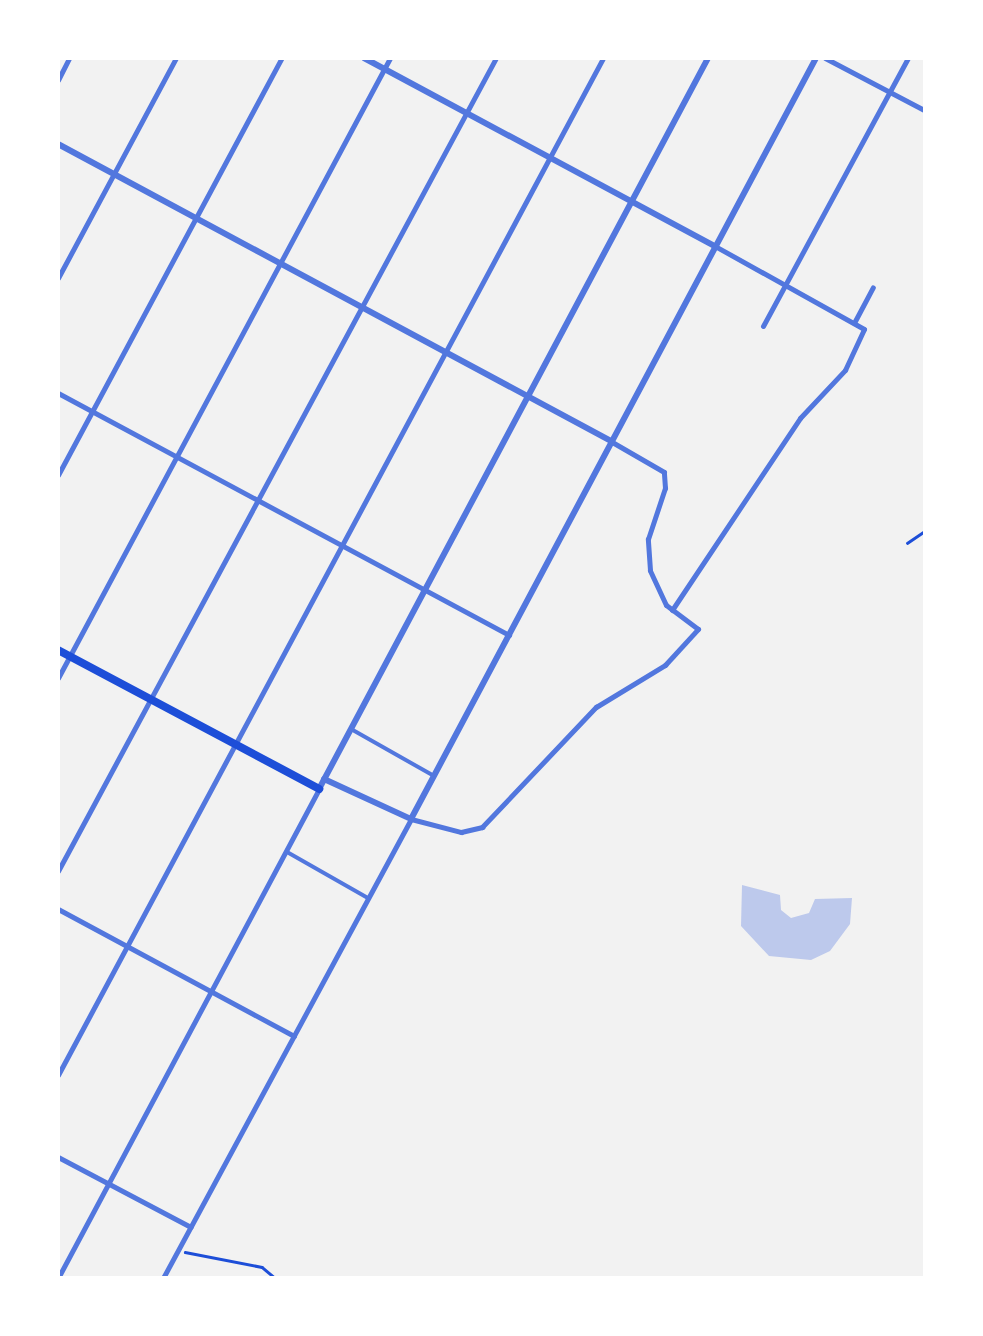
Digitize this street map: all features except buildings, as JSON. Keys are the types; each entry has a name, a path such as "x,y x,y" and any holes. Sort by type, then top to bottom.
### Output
{"main road":[{"path":"58,650 319,789"}],"street":[{"path":"58,80 69,58"},
{"path":"58,278 176,58"},
{"path":"58,475 282,58"},
{"path":"364,58 859,323"},
{"path":"58,678 390,58"},
{"path":"58,870 496,58"},
{"path":"58,1076 232,743 447,353 603,58"},
{"path":"58,1278 708,58"},
{"path":"163,1278 816,58"},
{"path":"825,58 926,111"},
{"path":"763,326 908,58"},
{"path":"58,144 650,461 666,478 648,551 654,584 672,610 698,629 665,665 604,701 568,733 482,827 461,832 410,819 324,779"},
{"path":"672,610 800,418 845,370 873,287"},
{"path":"58,393 508,635"},
{"path":"351,729 434,776"},
{"path":"286,852 368,898"},
{"path":"58,909 294,1036"},
{"path":"58,1157 190,1227"}],"path":[{"path":"907,543 926,530"},
{"path":"178,1250 262,1267 275,1278"}]}
